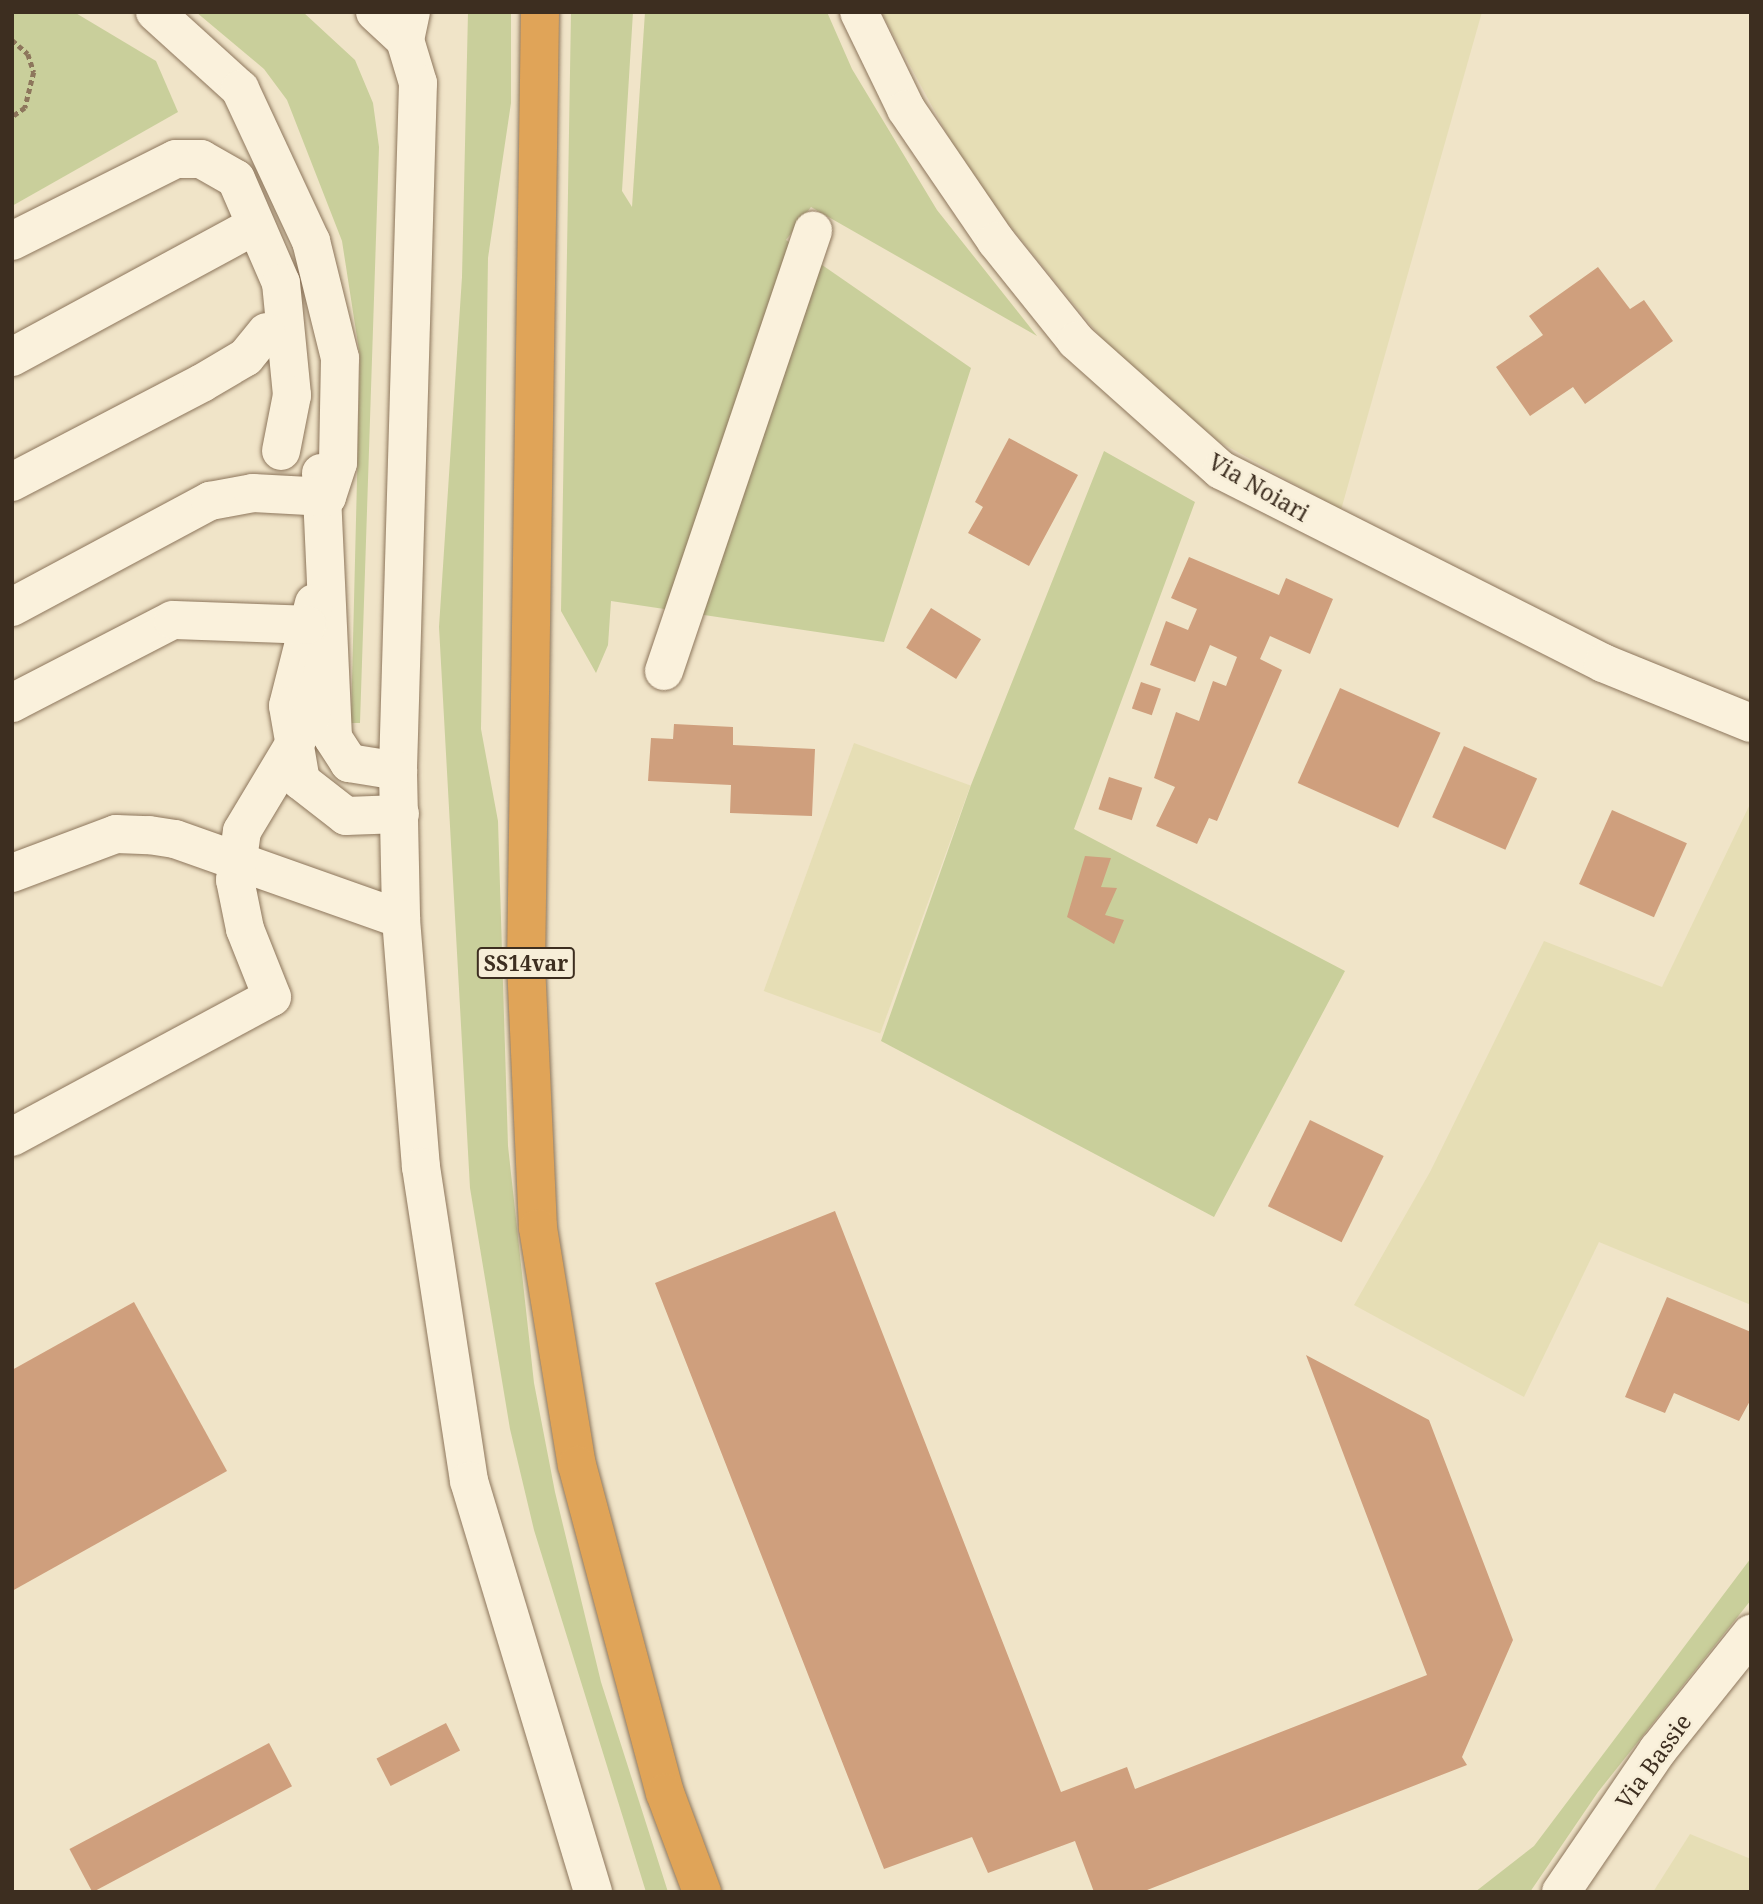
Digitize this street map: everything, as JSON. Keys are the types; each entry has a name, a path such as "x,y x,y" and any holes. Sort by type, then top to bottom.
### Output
{"highway":[{"name":"SS14var","path":"540,12 526,964 538,1228 578,1465 665,1793 702,1892"}],"street":[{"path":"155,12 240,89 287,180 327,300 318,358 320,468 327,497 324,570 329,713 339,754 367,771 398,771"},
{"path":"375,12 408,26 418,83 398,771 401,919 421,1167 469,1481 593,1892"},
{"name":"Via Noiari","path":"859,12 906,109 996,241 1076,341 1221,470 1603,663 1751,723"},
{"path":"12,241 144,169 176,159 201,159 236,179 250,199 281,283 292,395 281,452"},
{"path":"201,159 241,233 266,332 271,425 281,452 298,480 327,497"},
{"path":"664,671 813,231"},
{"path":"12,357 241,233"},
{"path":"12,482 202,383 247,356 266,332"},
{"path":"12,607 210,501 253,493 327,497"},
{"path":"324,570 307,625 288,706 292,751 301,781 319,802 346,816 400,814"},
{"path":"12,703 173,620 307,625"},
{"path":"12,1137 272,997 244,929 237,862 242,831 292,751 318,698 327,657"},
{"path":"12,873 116,834 174,839 401,919"},
{"name":"Via Bassie","path":"1562,1892 1658,1750 1751,1634"}],"path":[{"path":"12,40 28,54 34,72 26,108 12,117"}],"shaded area":[{"path":"881,12 1482,12 1341,510 1218,441 1103,340 971,178"},
{"path":"854,743 971,785 880,1033 764,991"},
{"path":"1751,802 1751,1305 1599,1242 1524,1397 1354,1305 1430,1172 1544,941 1662,987"},
{"path":"1690,1834 1751,1859 1751,1892 1653,1892"}],"green space":[{"path":"12,12 74,12 156,61 178,112 12,206"},
{"path":"196,12 303,12 355,60 373,103 379,147 360,723 351,723 360,357 342,241 287,100 264,69"},
{"path":"468,12 511,12 511,103 488,258 481,729 498,821 508,1146 534,1383 555,1492 601,1682 668,1892 646,1892 534,1530 510,1429 470,1188 439,627 462,277"},
{"path":"571,12 633,12 622,191 632,207 645,12 827,12 852,69 937,210 1037,336 811,207 786,240 971,368 884,642 611,601 608,645 596,673 561,611"},
{"path":"1104,451 1195,502 1074,829 1345,971 1214,1217 881,1041 971,785"},
{"path":"1751,1558 1751,1600 1598,1792 1530,1892 1475,1892 1534,1846"}],"building":[{"path":"1598,267 1630,309 1644,300 1673,341 1585,404 1573,387 1530,416 1496,367 1543,335 1529,316"},
{"path":"1009,438 1078,475 1029,566 968,533 983,507 975,502"},
{"path":"1189,557 1279,595 1286,578 1333,599 1310,654 1270,636 1260,659 1282,670 1217,821 1209,818 1197,844 1156,826 1175,787 1154,778 1176,712 1199,721 1213,681 1226,686 1237,657 1210,645 1195,682 1150,665 1166,621 1188,630 1197,609 1171,598"},
{"path":"931,608 981,639 956,679 906,648"},
{"path":"1141,682 1161,689 1152,715 1132,708"},
{"path":"1340,688 1440,733 1398,828 1298,783"},
{"path":"674,724 733,727 733,745 815,749 812,816 730,813 731,785 648,781 651,738 673,739"},
{"path":"1464,746 1537,779 1505,850 1432,817"},
{"path":"1109,777 1142,788 1132,820 1098,809"},
{"path":"1612,810 1687,843 1654,917 1579,884"},
{"path":"1085,856 1111,858 1101,887 1117,888 1105,915 1124,920 1114,944 1067,917"},
{"path":"1310,1120 1384,1156 1342,1242 1268,1206"},
{"path":"835,1211 1061,1792 1127,1767 1135,1789 1427,1675 1306,1355 1429,1420 1513,1640 1462,1757 1467,1765 1142,1892 1094,1892 1075,1841 988,1873 972,1837 884,1869 655,1283"},
{"path":"1667,1297 1751,1332 1751,1399 1739,1421 1674,1393 1665,1413 1625,1397"},
{"path":"134,1302 227,1471 12,1591 12,1370"},
{"path":"446,1723 460,1751 391,1786 377,1758"},
{"path":"269,1743 292,1786 93,1892 69,1849"}]}
